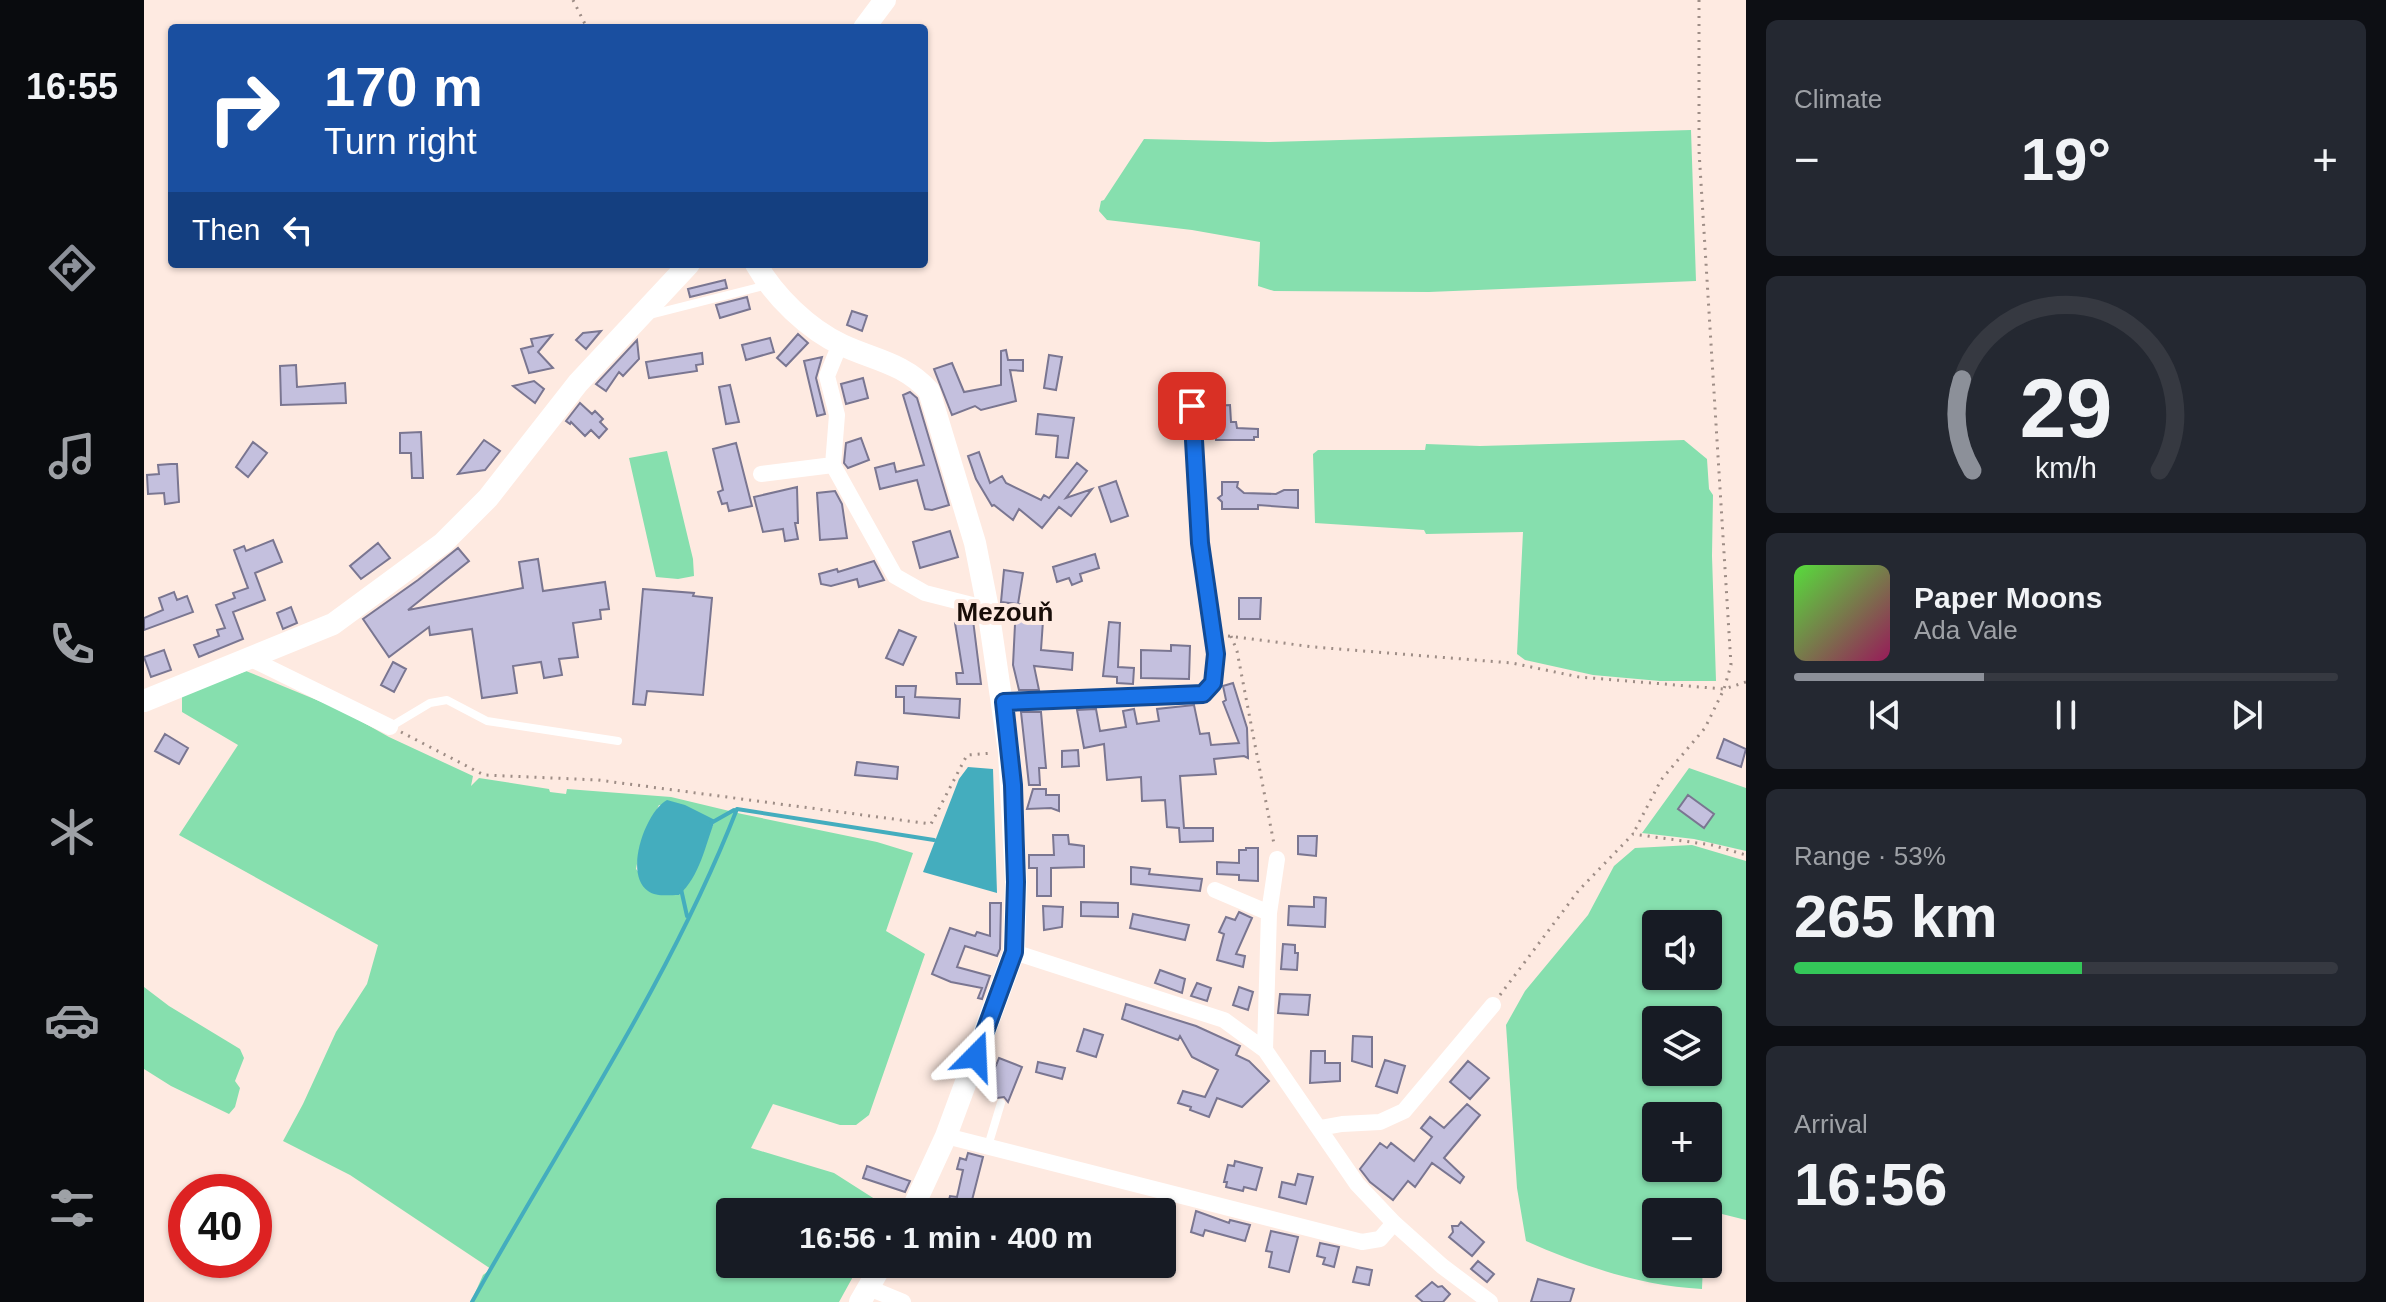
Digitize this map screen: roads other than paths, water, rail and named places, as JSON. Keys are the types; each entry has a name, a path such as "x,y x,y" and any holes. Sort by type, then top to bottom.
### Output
{"street":[{"path":"867,24 885,0"},
{"path":"144,701 333,624 443,543 488,498 578,383 685,268"},
{"path":"758,268 768,285 817,330 840,344 916,377 929,391 975,543 1004,702 1016,882 1014,952 946,1136 917,1198"},
{"path":"840,344 827,376 837,415 833,465 895,576 925,593 988,609"},
{"path":"1004,702 1203,694 1213,683 1216,654 1222,636 1200,543 1192,406"},
{"path":"761,474 833,465"},
{"path":"251,659 390,727"},
{"path":"1265,1050 1269,913 1277,859"},
{"path":"1215,890 1269,913"},
{"path":"1014,952 1224,1020 1265,1050 1357,1184 1442,1266 1490,1302"},
{"path":"1320,1128 1380,1122 1404,1111 1493,1005"},
{"path":"946,1136 1362,1242 1380,1239 1394,1223"},
{"path":"864,1295 903,1302"}],"lane":[{"path":"640,317 768,285"},
{"path":"390,727 430,703 447,700 487,721 618,741"},
{"path":"988,1146 1001,1103"}],"water":[{"path":"968,767 993,769 997,893 923,872 959,779"},
{"path":"667,800 715,820 697,870 679,895 651,893 641,883 637,871 637,858 645,829 659,806"}],"waterway":[{"path":"472,1302 647,999 680,937 737,809 934,840"},
{"path":"711,823 734,810"},
{"path":"681,889 687,916"}],"district":[{"name":"Mezouň","path":"1005,612"}]}
